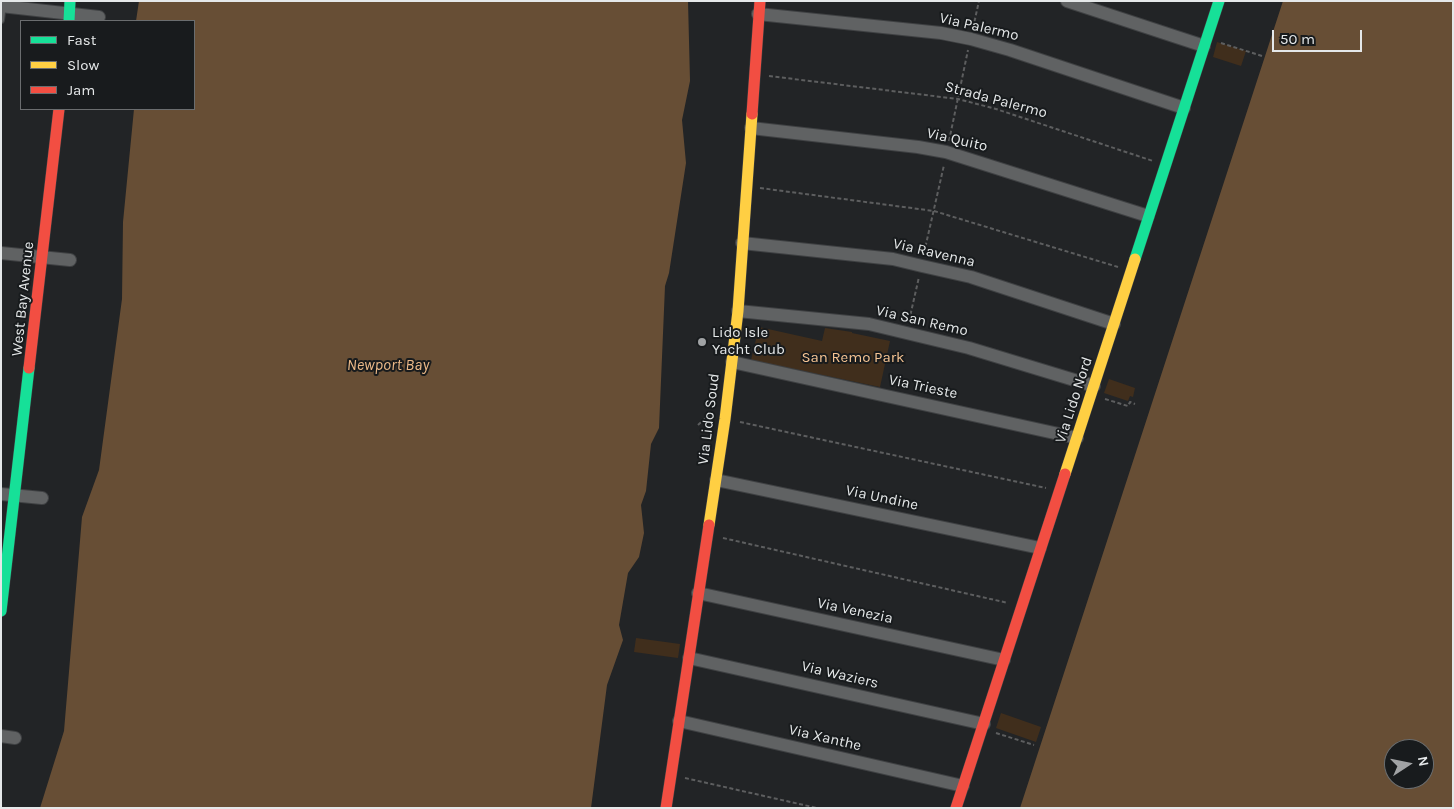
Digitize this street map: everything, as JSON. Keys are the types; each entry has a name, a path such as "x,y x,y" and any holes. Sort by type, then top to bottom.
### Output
{"street":[{"path":"1067,1 1206,42"},
{"name":"Via Lido Nord","path":"956,808 1130,271 1220,1"},
{"path":"2,4 99,17"},
{"name":"Via Palermo","path":"759,8 971,39 1010,50 1184,108"},
{"name":"Via Lido Soud","path":"666,808 725,419 738,311 759,8"},
{"name":"West Bay Avenue","path":"1,612 59,110"},
{"name":"Via Quito","path":"751,128 918,147 946,152 1148,216"},
{"name":"Via Ravenna","path":"742,243 893,259 971,277 1114,324"},
{"path":"1,253 70,260"},
{"name":"Via San Remo","path":"738,311 869,324 969,348 1092,392"},
{"name":"Via Trieste","path":"732,362 1077,438"},
{"name":"Via Undine","path":"716,480 1040,548"},
{"path":"1,494 42,498"},
{"name":"Via Venezia","path":"698,593 1004,660"},
{"name":"Via Waziers","path":"688,658 984,726"},
{"name":"Via Xanthe","path":"679,722 963,786"},
{"path":"1,736 15,738"}],"lane":[{"path":"1,20 2,4"}],"path":[{"path":"907,333 979,1"},
{"path":"1206,42 1262,56"},
{"name":"Strada Palermo","path":"754,74 958,98 1166,165"},
{"path":"746,186 934,211 1130,271"},
{"path":"1092,392 1100,401 1102,398 1128,406 1130,402 1135,404"},
{"path":"698,425 709,415 1060,491"},
{"path":"708,534 1022,606"},
{"path":"984,726 1034,744"},
{"path":"670,775 817,808"}],"green space":[{"path":"1217,42 1246,51 1241,66 1213,57"},
{"name":"San Remo Park","path":"759,327 822,341 825,328 890,341 880,387 751,360"},
{"path":"1109,379 1135,388 1133,397 1130,396 1128,401 1104,393"},
{"path":"636,638 680,644 678,658 634,652"},
{"path":"1001,713 1041,727 1036,742 996,728"}],"water":[{"name":"Newport Bay","path":"139,1 688,1 690,81 682,120 686,163 669,273 665,286 659,428 651,444 646,491 641,505 644,533 639,557 628,573 619,625 623,640 607,685 591,808 40,808 64,731 82,517 99,470 122,299 123,222 134,110 195,110 195,20 136,20"},
{"path":"1283,1 1453,1 1453,808 1020,808"}],"traffic: fast":[{"path":"69,20 70,1"},
{"path":"1135,259 1219,1"},
{"path":"1,611 29,368"}],"traffic: slow":[{"path":"709,525 725,419 738,311 752,114"},
{"path":"1065,474 1135,259"}],"traffic: jam":[{"path":"752,114 760,1"},
{"path":"29,368 59,110"},
{"path":"956,808 1065,474"},
{"path":"666,808 709,525"}],"place":[{"name":"Lido Isle Yacht Club","path":"702,342"}]}
